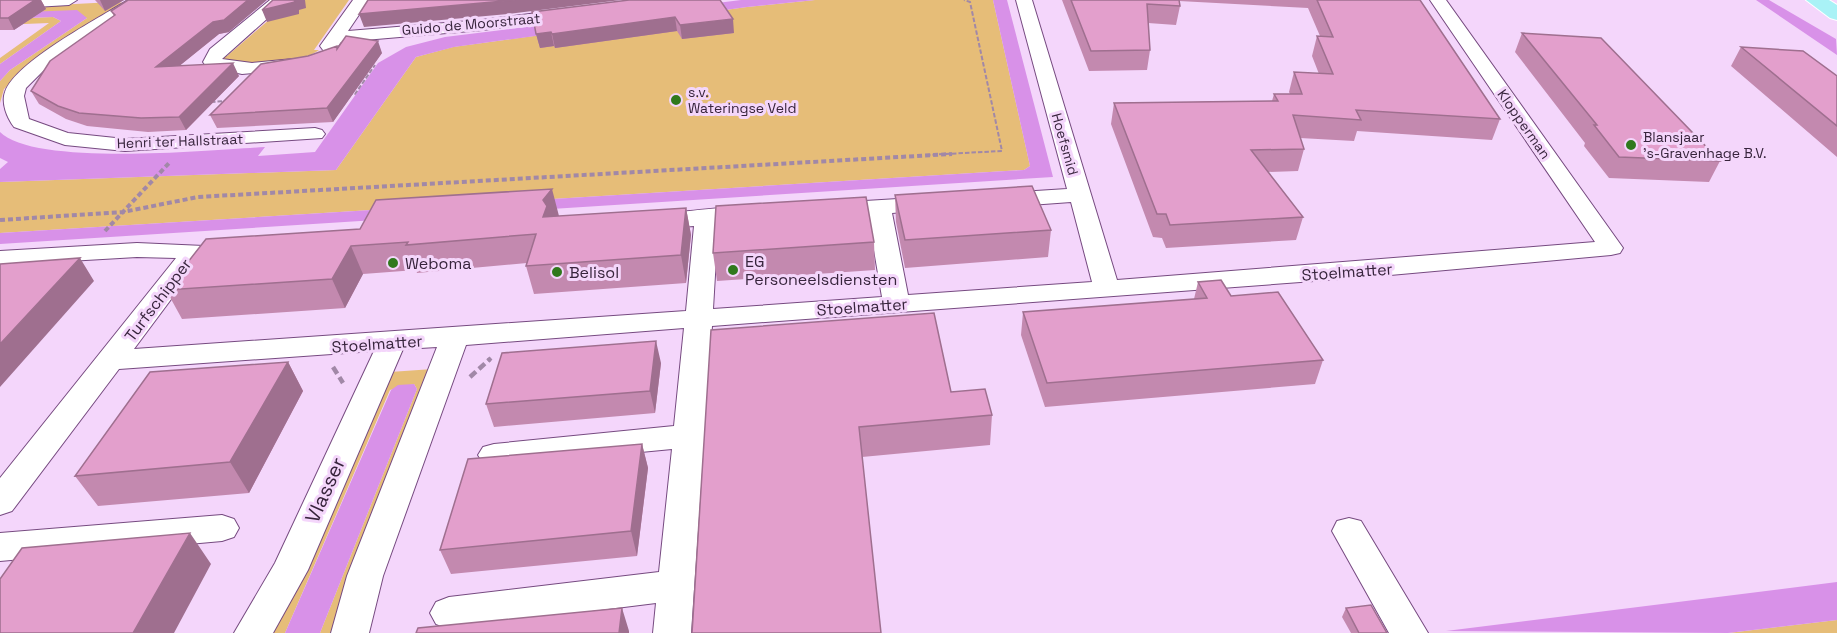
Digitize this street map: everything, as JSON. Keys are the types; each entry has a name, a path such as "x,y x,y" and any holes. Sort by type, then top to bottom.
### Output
{"main road":[{"path":"1816,0 1837,14"}],"street":[{"path":"0,4 69,0"},
{"name":"Henri ter Hallstraat","path":"139,0 36,68 17,88 9,127 65,139 125,145 315,134"},
{"path":"280,0 216,53 212,62 229,68 260,69 296,64 321,55 361,0"},
{"name":"Hoefsmid","path":"1024,0 1107,289"},
{"name":"Klopperman","path":"1438,0 1611,248"},
{"name":"Guido de Moorstraat","path":"336,37 482,25 589,12"},
{"path":"244,85 260,69"},
{"path":"189,142 213,117"},
{"path":"985,201 1079,195"},
{"path":"810,212 950,203"},
{"path":"879,208 896,304"},
{"path":"624,224 776,214"},
{"path":"672,633 701,319 707,218"},
{"name":"Stoelmatter","path":"112,360 391,344 896,304 1413,268 1611,248"},
{"name":"Turfschipper","path":"0,258 136,250 207,250 112,360 0,502"},
{"path":"350,633 365,576 454,338"},
{"name":"Vlasser","path":"253,633 290,570 391,344"},
{"path":"494,455 690,436"},
{"path":"0,548 222,528"},
{"path":"1349,531 1409,633"},
{"path":"448,613 677,585"}],"path":[{"path":"0,220 123,212 198,197 1002,151 970,2 964,0"},
{"path":"117,219 153,179"},
{"path":"292,349 299,360 331,365 343,379 344,387"},
{"path":"467,380 481,365 495,356"}],"shaded area":[{"path":"292,0 349,0 314,50 319,50 309,55 270,63 219,59 220,56 227,56"},
{"path":"741,0 815,0 747,7 454,47 416,57 336,170 0,182 0,169 8,162 0,158 0,132 19,143 49,150 85,153 168,153 265,147 258,156 315,152 378,63 406,47 445,37"},
{"name":"s.v. Wateringse Veld","path":"815,0 993,0 1030,166 1024,170 0,233 0,182 336,170 416,57 453,47 747,7"},
{"path":"993,0 1007,0 1053,177 0,244 0,233 1024,170 1030,166"},
{"path":"1756,0 1769,0 1836,39 1837,55"},
{"path":"127,3 28,67 4,89 0,103 0,81 10,70 87,18 0,13 0,8"},
{"path":"77,10 87,18 10,70 0,81 0,64 61,21 53,17 0,19 0,13"},
{"path":"53,17 61,21 0,64 0,58 49,23 0,25 0,19"},
{"path":"433,369 336,633 320,633 417,389 414,384 390,390 285,633 268,633 390,372"},
{"path":"414,384 417,389 320,633 285,633 391,390 398,385"},
{"path":"1837,582 1837,620 1728,633 1446,631"},
{"path":"1837,620 1837,633 1728,633"}],"building":[{"path":"0,0 35,0 8,18 0,18"},
{"path":"128,0 248,0 224,20 213,22 156,67 233,63 179,117 141,118 79,113 58,106 31,91 50,61 115,15 111,11"},
{"path":"273,0 294,0 295,2 262,10"},
{"path":"368,0 515,0 359,14"},
{"path":"629,0 720,0 733,19 680,25 675,17 552,34 551,32 536,34 532,12"},
{"path":"1071,0 1179,0 1180,6 1147,4 1150,50 1091,51"},
{"path":"1317,0 1420,0 1500,119 1356,110 1361,120 1293,115 1304,149 1251,150 1303,217 1170,225 1166,214 1157,214 1114,103 1278,101 1274,94 1302,94 1294,72 1333,74 1317,36 1333,37"},
{"path":"1522,33 1601,38 1720,161 1619,157 1594,125 1597,125"},
{"path":"346,36 378,41 327,108 210,115 261,64 308,56 337,46 337,49"},
{"path":"1741,47 1803,51 1837,76 1837,126"},
{"path":"1032,186 1051,230 905,240 895,195"},
{"path":"552,189 543,200 547,206 543,217 686,208 681,255 526,266 536,234 406,245 408,242 351,246 332,279 166,290 206,239 360,229 376,200"},
{"path":"866,197 874,242 713,253 716,206"},
{"path":"80,258 0,344 0,264"},
{"path":"1221,280 1231,296 1278,292 1323,360 1047,383 1023,312 1207,298 1198,282"},
{"path":"934,313 951,392 985,389 992,415 859,427 881,633 692,633 711,330"},
{"path":"656,341 650,391 486,404 502,353"},
{"path":"288,362 230,462 75,476 150,372"},
{"path":"642,444 631,531 440,550 468,459"},
{"path":"190,533 133,633 0,633 0,579 22,548"},
{"path":"1371,605 1387,633 1359,633 1346,608"},
{"path":"622,608 619,633 416,633 418,628"}],"place":[{"name":"s.v. Wateringse Veld","path":"676,100"},
{"name":"Blansjaar 's-Gravenhage B.V.","path":"1631,145"},
{"name":"Weboma","path":"393,263"},
{"name":"EG Personeelsdiensten","path":"733,270"},
{"name":"Belisol","path":"557,272"}]}
